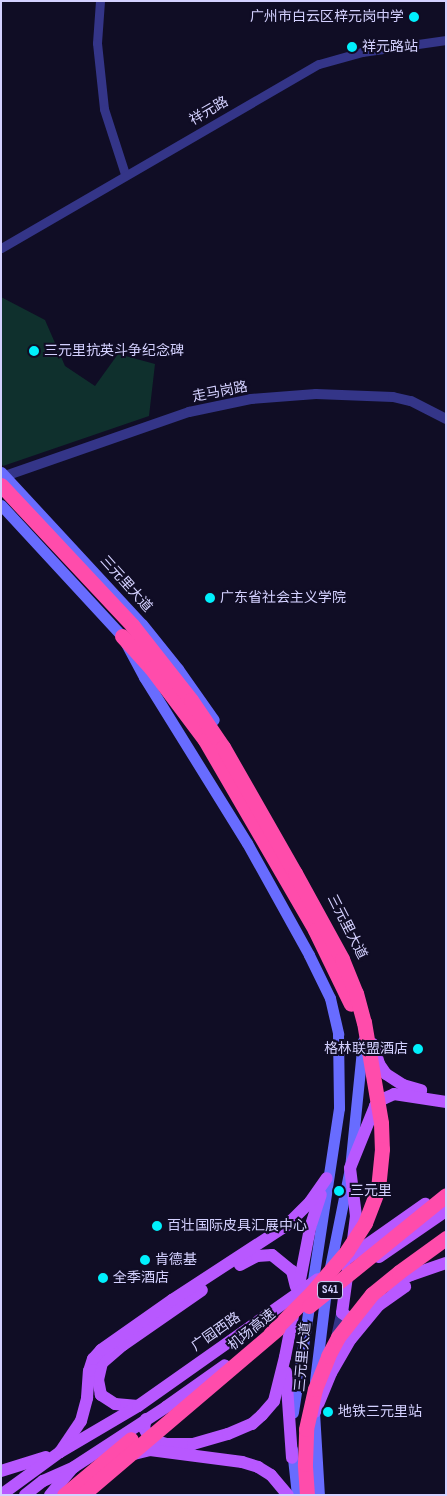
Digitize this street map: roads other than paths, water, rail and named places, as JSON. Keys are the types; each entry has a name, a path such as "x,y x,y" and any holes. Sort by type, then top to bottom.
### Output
{"highway":[{"path":"2,478 148,644 180,684 223,747 345,965 361,1008 376,1094 382,1150 378,1189 370,1213 359,1233 337,1264 270,1334"},
{"path":"122,636 155,673 205,740 292,888 329,958 358,1024 376,1094"},
{"name":"机场高速","path":"80,1495 270,1334 314,1303 444,1193"},
{"path":"307,1495 305,1464 306,1429 315,1389 338,1337 372,1294 398,1272 446,1238"},
{"path":"64,1495 147,1427 213,1383"}],"main road":[{"name":"三元里大道","path":"2,478 142,624 196,692 266,808 356,976 365,1007 360,1084 350,1168 319,1333 314,1414 319,1495"},
{"name":"三元里大道","path":"1,505 122,636 144,677 240,831 310,955 330,998 338,1034 340,1082 336,1129 297,1377 292,1458 296,1495"},
{"path":"365,1007 374,1049 386,1074 403,1085 446,1095"},
{"path":"446,1102 404,1094 394,1094 383,1099 371,1114 350,1168 356,1216 341,1308 347,1318 354,1319 395,1283 446,1263"},
{"path":"146,1419 144,1428 150,1439 178,1445 212,1439 252,1424 274,1401 285,1356 310,1228 327,1178"},
{"path":"1,1471 60,1452 81,1421 89,1371 93,1359 102,1350 172,1300 287,1225 310,1202 327,1178"},
{"name":"广园西路","path":"2,1495 60,1452 138,1406 444,1193"},
{"path":"24,1495 43,1481 74,1467 166,1406 446,1211"},
{"path":"138,1406 122,1406 101,1395 98,1380 99,1370 108,1356 161,1318 247,1260 264,1255 278,1258 292,1271 296,1279 296,1297"},
{"path":"314,1414 338,1358 362,1323 379,1305 404,1287 446,1271"},
{"path":"285,1356 292,1458"},
{"path":"80,1495 127,1456 150,1450 216,1458 258,1467 271,1475 288,1495"},
{"path":"50,1495 74,1467"}],"street":[{"path":"100,1 97,43 104,109 126,174"},
{"name":"祥元路","path":"1,248 319,64 362,52 446,40"},
{"name":"走马岗路","path":"2,478 189,412 251,399 316,394 379,395 411,401 446,419"},
{"path":"314,1414 341,1308"}],"place":[{"name":"广州市白云区梓元岗中学","path":"414,17"},
{"name":"祥元路站","path":"352,47"},
{"name":"三元里抗英斗争纪念碑","path":"34,351"},
{"name":"广东省社会主义学院","path":"210,598"},
{"name":"格林联盟酒店","path":"418,1049"},
{"name":"三元里","path":"339,1191"},
{"name":"百壮国际皮具汇展中心","path":"157,1226"},
{"name":"肯德基","path":"145,1260"},
{"name":"全季酒店","path":"103,1278"},
{"name":"地铁三元里站","path":"328,1412"}]}
